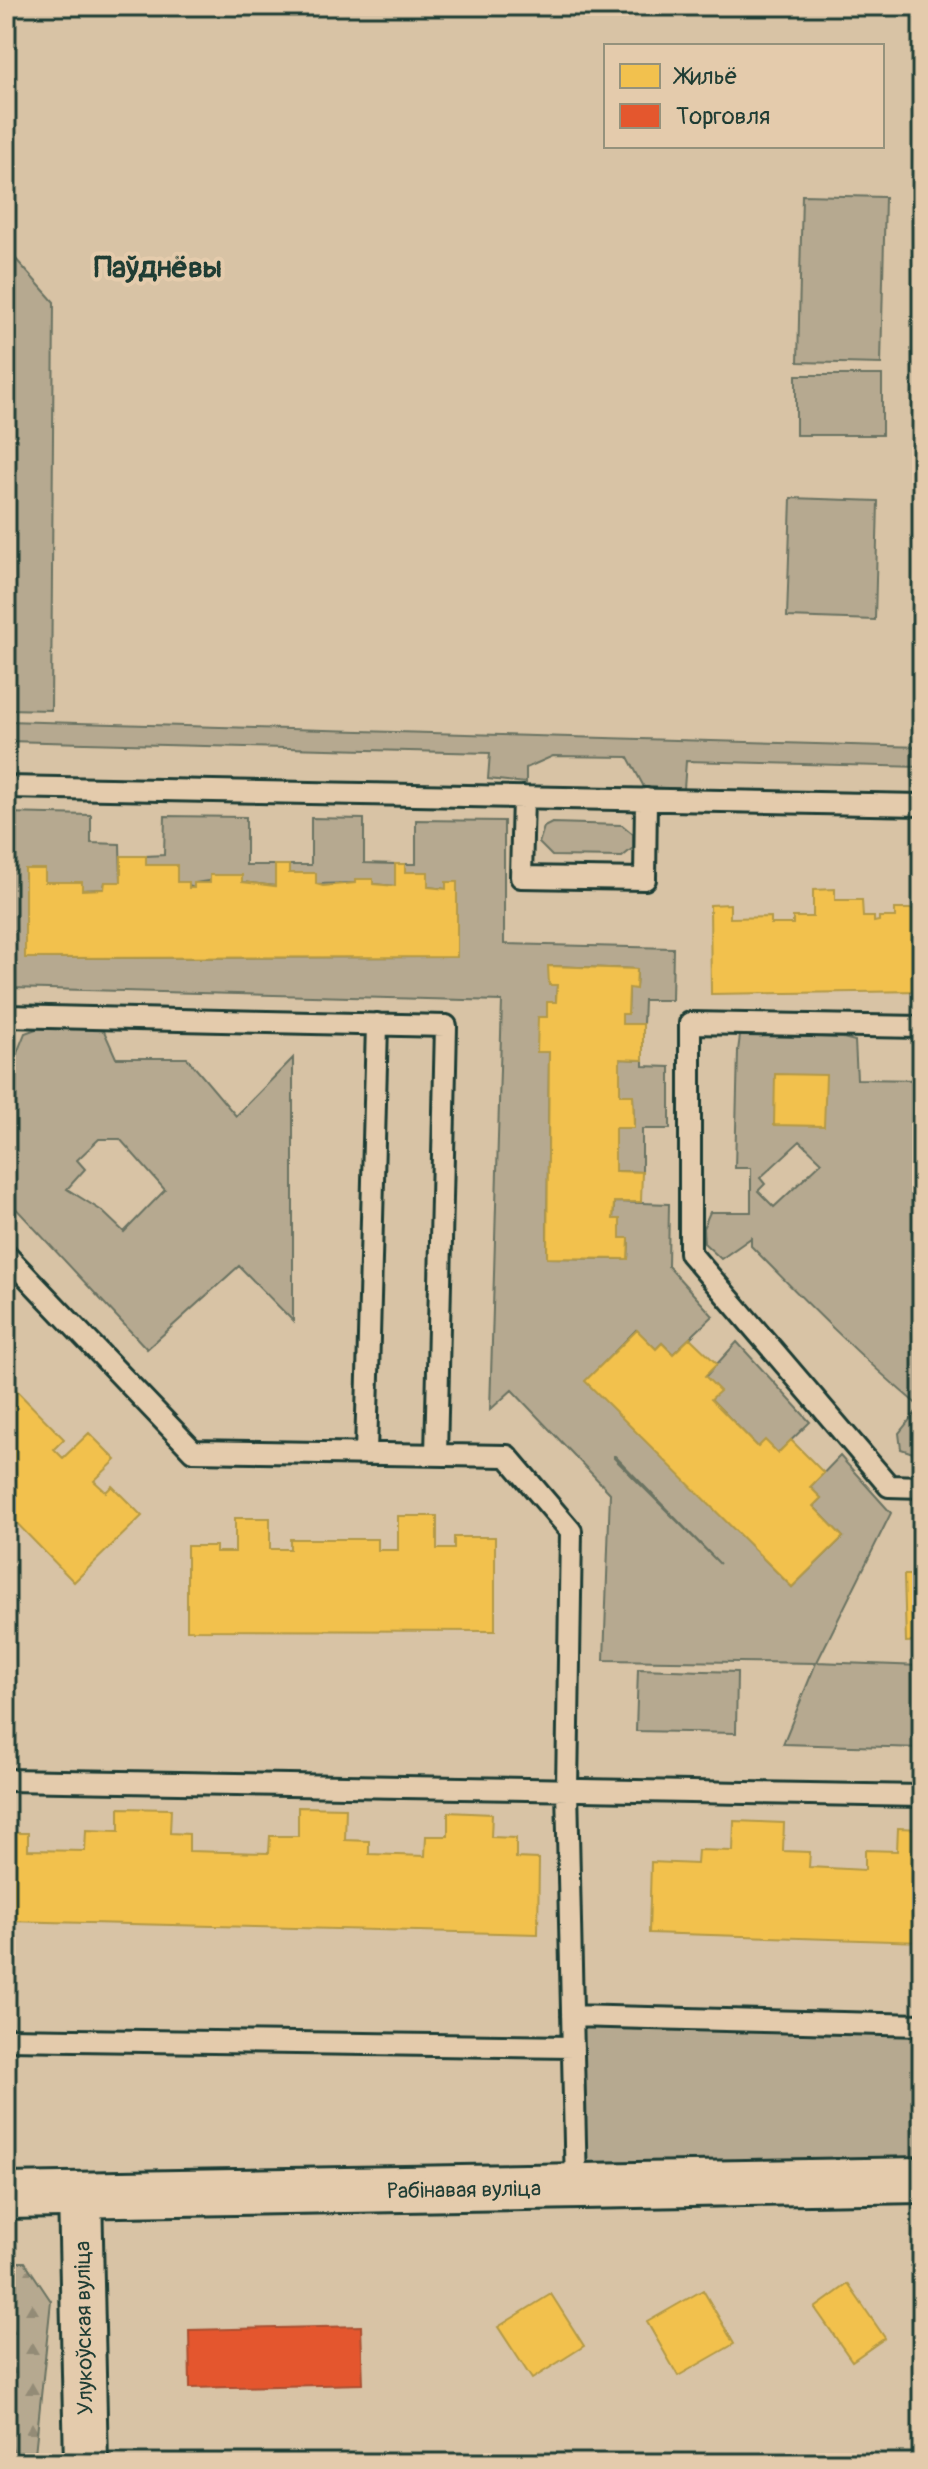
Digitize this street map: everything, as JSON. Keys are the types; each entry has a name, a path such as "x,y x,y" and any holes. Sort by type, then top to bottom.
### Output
{"street":[{"name":"Рабінавая вуліца","path":"6,2196 922,2180"},
{"name":"Улукоўская вуліца","path":"80,2194 86,2463"}],"lane":[{"path":"6,787 922,805"},
{"path":"523,797 521,877 645,879 646,799"},
{"path":"6,1016 446,1026 436,1455"},
{"path":"922,1027 690,1023 690,1253 889,1486 922,1487"},
{"path":"366,1454 377,1024"},
{"path":"6,1255 193,1451 507,1456 571,1531 567,1789 576,2187"},
{"path":"6,1780 922,1796"},
{"path":"572,2016 922,2025"},
{"path":"6,2039 573,2047"}],"green space":[{"path":"802,195 885,197 881,364 798,362"},
{"path":"6,248 54,302 51,710 6,709"},
{"path":"796,375 882,375 882,435 796,435"},
{"path":"791,498 878,501 875,620 787,617"},
{"path":"6,721 922,747 922,767 686,761 684,789 644,787 628,757 553,756 526,768 526,783 488,779 490,753 6,741"},
{"path":"6,813 91,815 91,843 120,844 121,882 105,882 104,889 82,890 82,882 45,882 44,869 25,869 25,958 456,957 446,883 446,889 428,887 405,872 405,864 416,864 416,820 504,821 504,944 673,948 672,1000 644,1000 643,1024 622,1024 622,1014 628,1013 629,988 636,988 637,969 549,966 549,985 557,985 556,1002 547,1002 547,1017 538,1017 549,1052 547,1258 628,1259 629,1239 620,1238 620,1219 613,1219 614,1202 669,1204 668,1266 713,1316 673,1354 662,1343 656,1349 636,1330 586,1381 792,1587 843,1537 813,1506 821,1498 810,1487 840,1456 891,1513 817,1662 922,1666 922,1748 783,1744 816,1663 604,1660 610,1493 512,1390 490,1410 502,1001 10,988","holes":["615,1456 720,1564 614,1458"]},
{"path":"165,816 246,817 246,865 275,865 275,886 242,882 242,876 194,883 194,888 177,882 177,865 146,865 146,856 164,855"},
{"path":"311,818 364,819 364,863 395,864 395,886 373,884 372,879 355,879 355,883 316,884 316,873 289,873 289,865 311,865"},
{"path":"552,823 622,825 633,834 633,848 622,857 552,856 539,843 544,827"},
{"path":"47,1025 85,1025 104,1031 116,1058 187,1058 236,1116 293,1058 293,1321 239,1266 147,1349 8,1200 15,1058 25,1033","holes":["99,1139 120,1139 165,1190 124,1232 102,1211 67,1189 85,1169 77,1160"]},
{"path":"740,1036 843,1038 855,1041 857,1079 922,1080 922,1456 901,1449 899,1433 920,1407 792,1288 751,1246 751,1238 721,1259 704,1243 703,1228 710,1212 751,1212 751,1168 735,1168","holes":["800,1141 822,1162 774,1207 758,1191 765,1184 760,1178"]},
{"path":"620,1059 643,1060 643,1066 670,1067 670,1129 642,1129 642,1172 615,1171 615,1128 634,1127 633,1096 620,1095"},
{"path":"737,1342 810,1422 778,1453 758,1447 711,1399 719,1391 705,1377"},
{"path":"638,1669 737,1672 736,1733 636,1731"},
{"path":"572,2016 922,2025 922,2180 576,2187"},
{"path":"6,2262 25,2262 51,2301 34,2463 6,2463"}],"building: Жильё":[{"path":"121,856 146,856 146,865 177,865 177,882 189,882 189,888 194,888 194,883 210,883 210,875 242,875 242,882 275,886 275,865 289,865 289,873 316,873 316,884 323,886 355,883 355,879 373,879 373,884 395,886 395,864 405,864 405,872 428,872 428,887 446,889 446,882 457,882 457,957 25,958 25,869 45,869 45,882 82,882 82,890 104,889 105,882 121,882"},
{"path":"835,889 835,900 862,900 863,917 874,917 874,922 879,921 879,917 895,917 895,909 922,909 922,991 711,994 710,905 730,904 730,918 771,917 771,924 793,924 793,917 813,917 813,890"},
{"path":"548,966 637,969 636,989 629,988 628,1014 622,1014 622,1024 643,1024 643,1060 620,1059 620,1095 633,1095 634,1128 615,1128 615,1171 642,1172 641,1202 614,1202 613,1219 620,1219 620,1238 629,1238 628,1259 547,1258 549,1052 537,1052 538,1017 547,1017 547,1002 556,1002 557,985 549,985"},
{"path":"775,1074 826,1075 824,1126 774,1125"},
{"path":"637,1330 656,1349 662,1343 673,1354 690,1338 717,1364 705,1376 720,1391 711,1399 758,1447 765,1440 778,1453 791,1440 824,1473 810,1487 821,1498 813,1506 843,1537 792,1587 585,1381"},
{"path":"6,1380 64,1439 54,1449 63,1458 89,1433 116,1460 94,1481 106,1492 112,1486 142,1516 74,1582 6,1512"},
{"path":"398,1516 437,1516 437,1549 454,1549 454,1537 495,1537 495,1631 187,1630 187,1546 216,1546 216,1552 235,1552 235,1518 270,1518 270,1549 290,1549 290,1539 378,1539 378,1550 398,1550"},
{"path":"922,1559 922,1641 906,1642 904,1575 921,1575"},
{"path":"298,1807 346,1808 345,1840 369,1841 369,1854 425,1856 426,1836 448,1836 448,1812 492,1814 491,1837 516,1838 516,1858 539,1859 538,1934 6,1921 6,1833 28,1833 28,1850 85,1851 86,1830 119,1831 119,1808 171,1809 170,1833 189,1834 189,1851 269,1853 270,1836 298,1836"},
{"path":"734,1821 784,1823 783,1851 810,1852 809,1867 865,1870 865,1850 897,1851 898,1828 922,1829 922,1942 649,1933 651,1862 697,1864 698,1850 733,1851"},
{"path":"848,2284 885,2338 852,2361 815,2308"},
{"path":"703,2290 734,2344 678,2376 647,2322"},
{"path":"551,2294 584,2346 532,2379 498,2327"}],"building: Торговля":[{"path":"361,2326 363,2384 190,2388 189,2330"}],"district":[{"name":"Паўднёвы","path":"158,267"}]}
